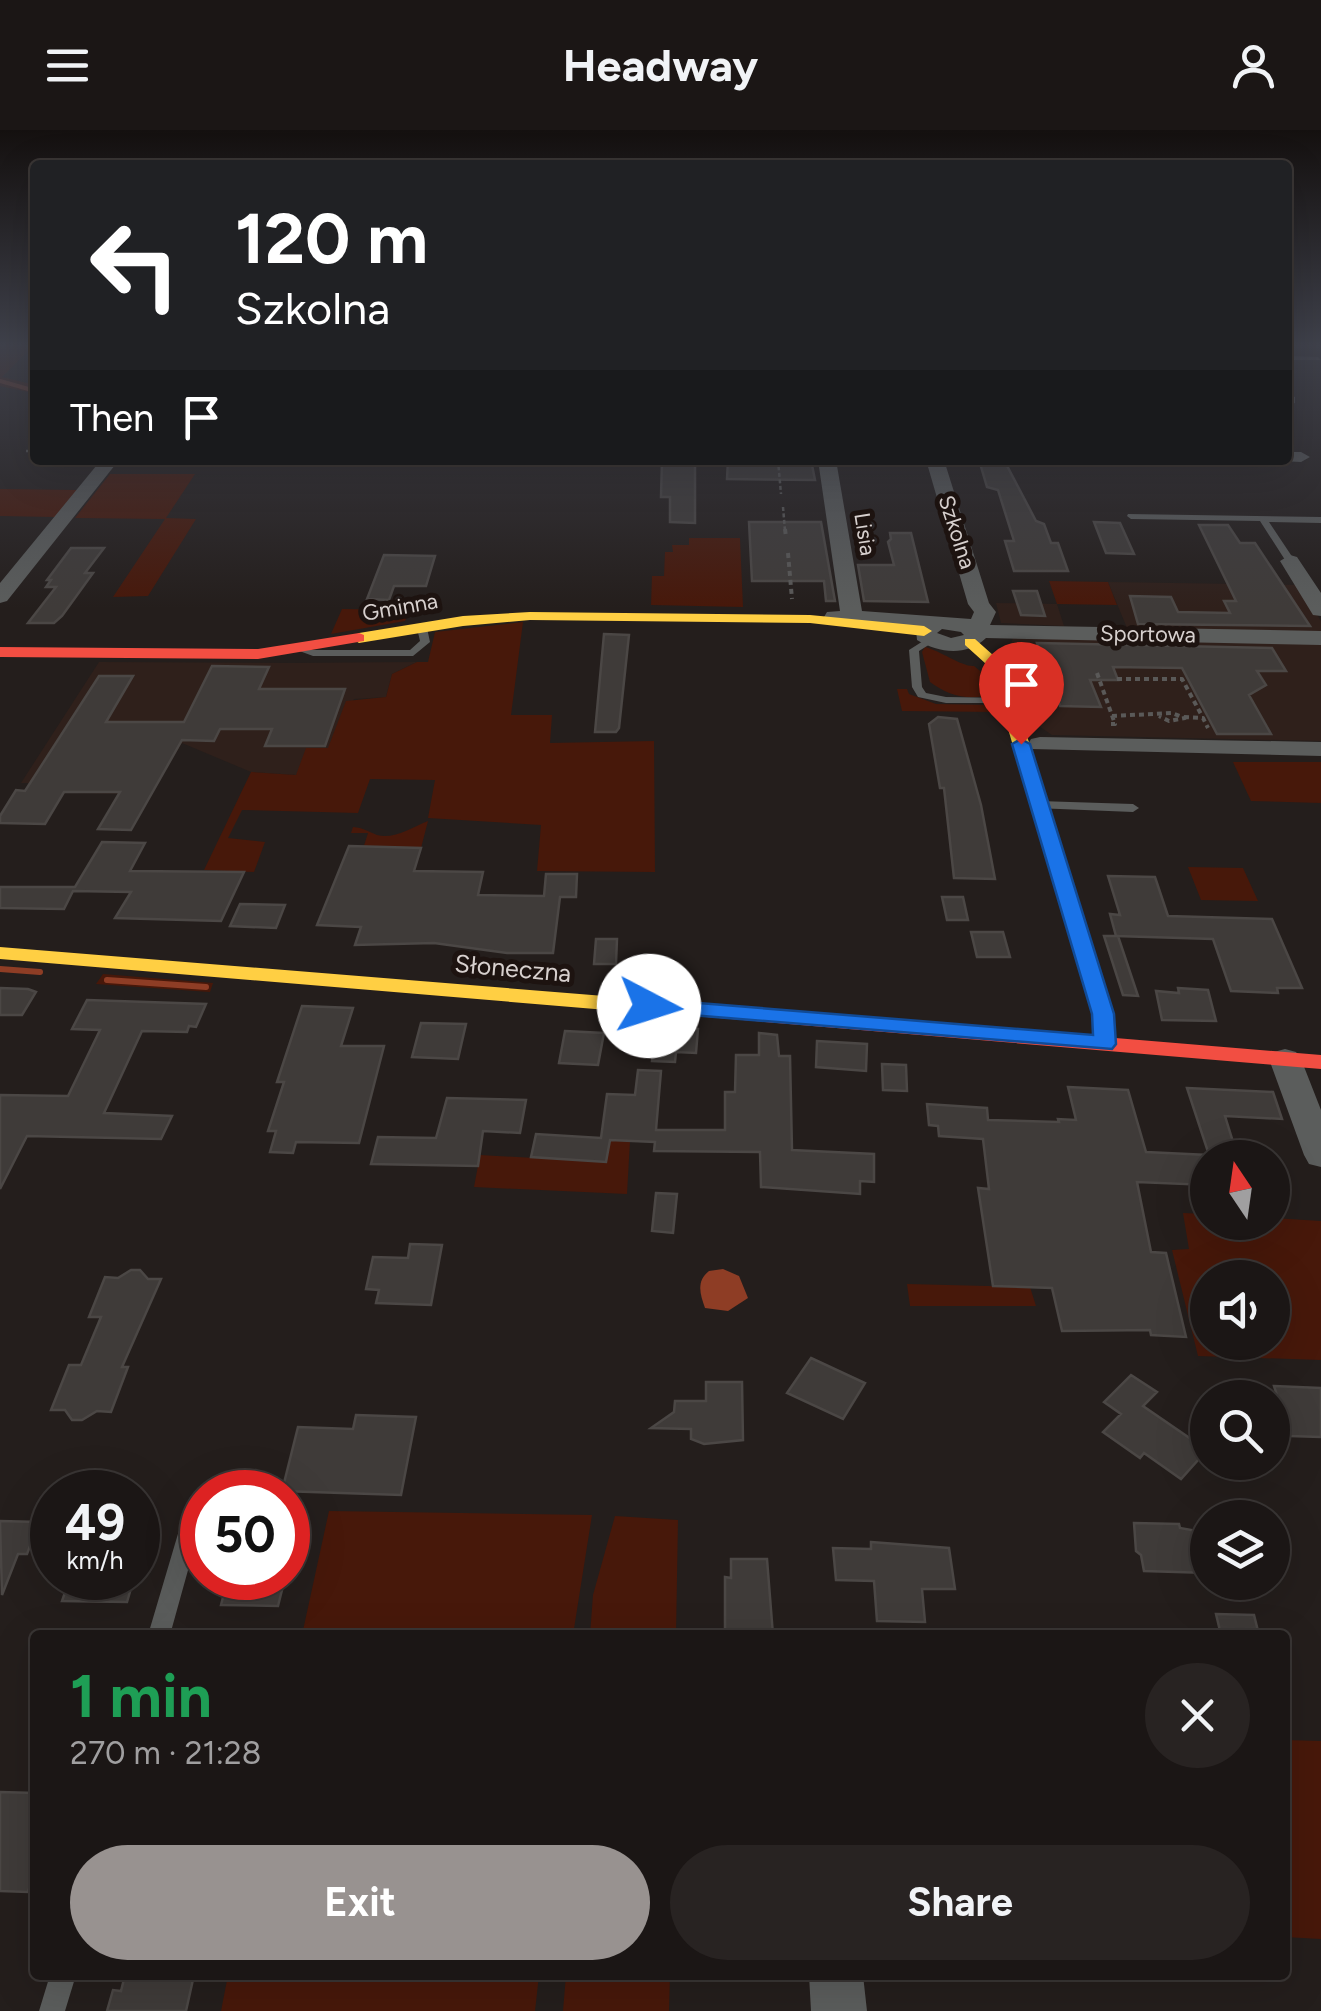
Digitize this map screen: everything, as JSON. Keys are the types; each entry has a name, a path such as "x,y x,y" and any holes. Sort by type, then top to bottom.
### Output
{"street":[{"path":"0,596 107,465"},
{"name":"Lisia","path":"828,465 852,616"},
{"name":"Szkolna","path":"936,465 979,604 985,612 984,618 966,633"},
{"path":"1290,561 1321,610"},
{"name":"Gminna","path":"0,652 221,656 345,648 422,628 530,616 852,616 928,631"},
{"name":"Gminna","path":"810,619 928,631"},
{"name":"Sportowa","path":"928,631 1321,638"},
{"path":"966,633 1006,694 1103,1014 1104,1044"},
{"path":"1040,744 1321,749"},
{"name":"Słoneczna","path":"0,953 1321,1062"},
{"path":"1285,1059 1321,1155"},
{"path":"836,1980 839,2011"}],"lane":[{"path":"1131,516 1321,520"},
{"path":"1263,519 1290,561"},
{"path":"928,631 912,657 922,695 946,700 1006,694"},
{"path":"1039,805 1132,808"},
{"path":"160,1630 180,1562"},
{"path":"52,2011 61,1980"}],"path":[{"path":"26,451 30,451"},
{"path":"778,465 781,494"},
{"path":"784,507 786,537"},
{"path":"788,553 792,599"},
{"path":"1097,724 1115,724 1101,677"},
{"path":"1117,679 1182,679 1203,718"},
{"path":"1112,716 1160,716"}],"shaded area":[{"path":"110,474 195,474 166,518 196,519 148,596 113,597 165,519 75,518"},
{"path":"0,489 77,490 55,517 0,516"},
{"path":"689,538 740,538 743,607 651,605 652,576 664,576 665,552 673,552 672,545 689,545"},
{"path":"1049,581 1108,582 1117,605 1057,604"},
{"path":"1108,582 1298,585 1321,621 1321,632 1127,628"},
{"path":"996,603 1057,604 1064,626 1001,623"},
{"path":"342,609 410,610 405,621 331,634"},
{"path":"523,622 511,715 552,715 550,743 654,741 655,872 537,871 541,825 428,818 435,780 370,779 358,813 242,810 228,838 265,842 254,872 204,870 251,772 296,775 306,748 328,748 346,701 386,697 392,674 417,662 428,662 435,632"},
{"path":"1013,637 1321,643 1321,741 1052,735 1033,722 1010,649"},
{"path":"925,647 974,666 991,680 994,693 969,697 937,687 930,682 922,652"},
{"path":"99,662 417,662 392,674 386,697 354,699 328,749 296,775 251,772 182,743 151,794 76,793 81,783 21,783"},
{"path":"897,689 907,689 909,694 936,704 991,705 999,712 902,711"},
{"path":"1233,762 1321,762 1321,803 1251,801"},
{"path":"428,821 421,848 402,847 400,855 361,855 368,833 351,833 353,827 390,836"},
{"path":"1188,867 1243,868 1258,901 1201,900"},
{"path":"103,974 213,983 210,992 96,984"},
{"path":"610,1140 630,1141 627,1194 474,1187 480,1155 606,1162"},
{"path":"1183,1213 1190,1213 1190,1240 1290,1240 1290,1219 1321,1221 1321,1360 1290,1359 1290,1260 1190,1260 1190,1323 1172,1250 1189,1249"},
{"path":"723,1269 739,1276 748,1298 728,1311 705,1308 702,1279 709,1271"},
{"path":"907,1284 1030,1287 1036,1306 910,1306"},
{"path":"329,1511 592,1515 574,1630 303,1630"},
{"path":"615,1516 678,1520 676,1630 590,1630 593,1595"},
{"path":"1290,1740 1321,1741 1321,1939 1290,1937"},
{"path":"227,1980 538,1980 535,2011 221,2011"},
{"path":"566,1980 670,1980 669,2011 563,2011"}],"building":[{"path":"662,465 695,465 695,523 670,522 670,497 661,497"},
{"path":"728,465 812,465 815,480 727,479"},
{"path":"980,465 1007,465 1036,521 1044,524 1051,543 1058,543 1068,571 1014,571 1005,541 1014,541 998,490 987,487"},
{"path":"749,522 821,522 835,601 826,601 824,581 752,581"},
{"path":"1094,522 1120,523 1134,554 1106,553"},
{"path":"1199,525 1228,525 1240,543 1255,543 1310,626 1138,624 1130,596 1171,597 1178,612 1230,613 1224,601 1236,601"},
{"path":"890,533 911,533 928,602 864,601 858,565 894,565 888,542"},
{"path":"71,548 104,548 85,573 93,573 62,616 54,623 28,623 56,587 46,587 51,580 47,580"},
{"path":"384,555 435,556 426,586 394,586 389,600 367,599"},
{"path":"1013,591 1037,591 1045,616 1021,615"},
{"path":"604,634 629,635 616,732 595,732"},
{"path":"1037,643 1272,648 1286,671 1257,671 1266,685 1249,695 1271,734 1217,734 1182,668 1113,667 1118,680 1090,680 1101,707 1060,706"},
{"path":"212,666 269,667 259,689 345,689 325,746 265,746 272,729 220,729 214,741 182,740 131,830 98,829 120,792 64,792 45,824 0,823 0,816 16,790 25,791 99,676 133,676 106,722 184,722"},
{"path":"938,717 957,719 981,805 995,879 954,878 944,788 940,788 929,724"},
{"path":"102,842 145,843 130,871 244,872 221,921 115,918 131,892 73,891 64,909 0,908 0,887 75,887"},
{"path":"349,846 421,848 414,871 483,872 478,895 544,896 546,874 577,874 576,897 560,897 553,953 507,953 434,943 355,945 361,927 317,925"},
{"path":"1108,876 1155,877 1168,916 1272,919 1302,988 1277,988 1278,993 1231,991 1213,939 1116,936 1110,914 1120,915"},
{"path":"942,897 963,897 968,920 947,920"},
{"path":"240,904 285,905 276,928 230,926"},
{"path":"971,932 1003,932 1010,957 977,957"},
{"path":"1104,936 1118,936 1138,996 1123,995"},
{"path":"596,939 617,939 616,964 594,964"},
{"path":"0,988 36,992 22,1015 0,1015"},
{"path":"1178,988 1208,990 1216,1021 1162,1020 1156,991 1179,993"},
{"path":"87,1000 206,1004 196,1027 189,1026 187,1032 142,1031 104,1113 172,1116 161,1139 27,1136 0,1189 0,1095 68,1096 100,1030 72,1029"},
{"path":"302,1006 353,1008 341,1046 384,1046 359,1143 296,1142 293,1153 270,1152 276,1131 268,1131 284,1082 277,1082"},
{"path":"421,1023 466,1024 458,1059 412,1057"},
{"path":"656,1027 698,1029 696,1053 676,1052 675,1062 652,1061"},
{"path":"565,1031 604,1033 598,1065 559,1063"},
{"path":"759,1033 777,1035 779,1056 790,1056 792,1150 874,1154 874,1182 860,1181 860,1194 761,1187 760,1152 654,1151 655,1142 610,1140 606,1162 531,1157 536,1134 601,1138 607,1094 635,1095 638,1070 661,1071 656,1130 725,1130 725,1092 735,1092 736,1055 759,1055"},
{"path":"817,1041 867,1044 866,1071 816,1067"},
{"path":"882,1064 906,1065 907,1091 883,1090"},
{"path":"1068,1087 1128,1090 1146,1152 1190,1154 1190,1184 1137,1182 1151,1252 1166,1253 1186,1337 1151,1335 1150,1330 1062,1331 1052,1288 993,1286 978,1188 989,1189 983,1139 939,1136 938,1126 929,1125 927,1104 987,1108 988,1120 1076,1120"},
{"path":"1187,1088 1273,1092 1282,1119 1225,1116 1232,1140 1204,1140"},
{"path":"447,1098 526,1100 520,1133 483,1131 478,1166 371,1164 378,1137 436,1138"},
{"path":"656,1193 677,1194 673,1233 652,1231"},
{"path":"410,1244 442,1245 431,1305 376,1303 379,1290 366,1289 373,1257 408,1258"},
{"path":"131,1270 140,1270 148,1279 161,1279 122,1367 128,1367 111,1412 97,1411 82,1420 72,1420 65,1410 51,1410 69,1365 81,1365 101,1317 89,1317 105,1277 118,1278"},
{"path":"811,1358 865,1383 843,1419 787,1393"},
{"path":"1131,1375 1157,1392 1143,1406 1190,1438 1190,1469 1181,1479 1144,1453 1140,1458 1103,1432 1121,1414 1104,1402"},
{"path":"706,1382 742,1382 743,1440 704,1444 691,1439 691,1429 651,1428 674,1412 675,1401 706,1401"},
{"path":"1290,1387 1321,1388 1321,1437 1290,1436"},
{"path":"356,1415 416,1417 401,1495 310,1492 310,1470 287,1470 298,1427 353,1429"},
{"path":"0,1521 30,1522 27,1554 18,1554 2,1595"},
{"path":"1134,1523 1179,1524 1180,1528 1190,1530 1190,1572 1144,1571 1141,1555 1136,1551"},
{"path":"871,1542 949,1548 955,1589 922,1589 925,1622 877,1621 874,1581 836,1580 833,1548 871,1549"},
{"path":"731,1559 767,1559 773,1630 725,1630 725,1577 731,1578"},
{"path":"62,1600 128,1600 127,1602"},
{"path":"222,1600 280,1600 278,1606 221,1605"},
{"path":"1216,1614 1254,1615 1258,1630 1220,1630"},
{"path":"0,1792 30,1793 30,1886 28,1892 0,1891"},
{"path":"124,1980 193,1980 186,2011 107,2011 113,1990 121,1991"}],"waterway":[{"path":"0,969 40,972"},
{"path":"107,980 206,987"}],"traffic: slow":[{"path":"359,638 463,621 530,616 810,619 924,631"},
{"path":"970,642 1004,672 1004,688 1103,1014 1104,1043"},
{"path":"0,953 679,1009"}],"traffic: jam":[{"path":"0,652 258,654 359,638"},
{"path":"679,1009 1321,1062"}],"route":[{"path":"649,1006 1104,1044 1103,1014 1021,744"}]}
